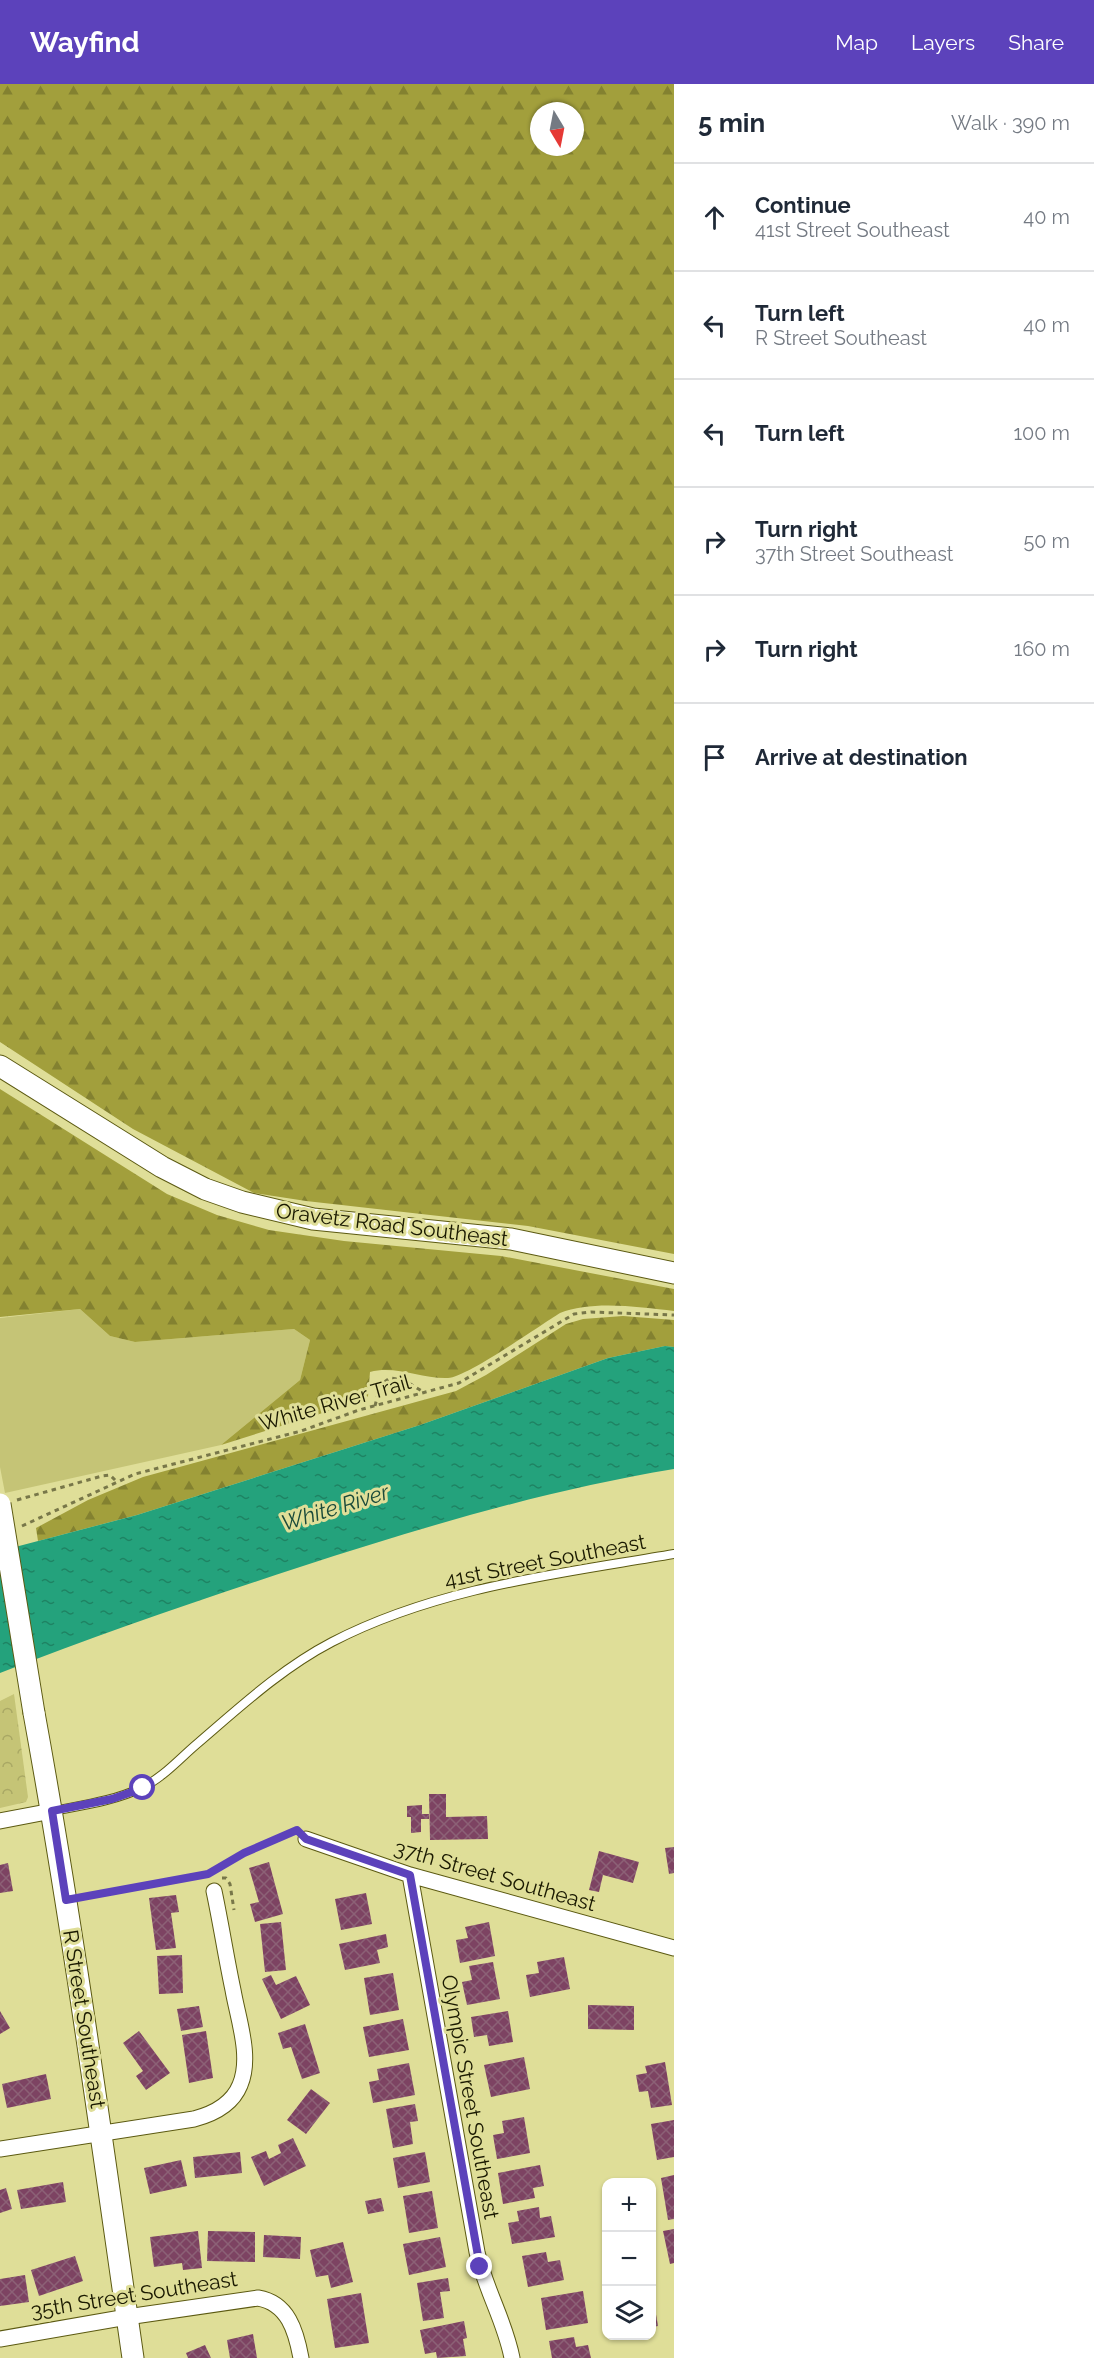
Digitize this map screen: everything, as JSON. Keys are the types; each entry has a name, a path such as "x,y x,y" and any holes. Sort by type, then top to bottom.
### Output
{"street":[{"name":"Oravetz Road Southeast","path":"0,1066 162,1167 205,1189 242,1202 313,1219 511,1239 674,1273"},
{"name":"R Street Southeast","path":"4,1503 34,1713 66,1900 133,2358"},
{"path":"0,1821 52,1811"},
{"name":"37th Street Southeast","path":"306,1839 410,1875 674,1948"},
{"name":"Olympic Street Southeast","path":"410,1875 478,2260 489,2293 502,2318 512,2358"},
{"path":"0,2149 202,2117 228,2103 235,2095 241,2084 244,2053 214,1891"},
{"name":"35th Street Southeast","path":"0,2339 251,2297 266,2299 280,2307 290,2320 301,2358"}],"lane":[{"name":"41st Street Southeast","path":"52,1811 112,1799 143,1788 168,1770 196,1744 290,1667 332,1642 375,1622 477,1589 674,1554"}],"path":[{"name":"White River Trail","path":"14,1529 135,1474 301,1431 375,1406 459,1383 564,1318 583,1312 674,1315"},
{"path":"375,1406 380,1384 390,1378 404,1380 424,1393"},
{"path":"4,1503 26,1499 102,1476 110,1475 117,1482"},
{"path":"66,1900 208,1874 244,1853 297,1830 306,1839"}],"green space":[{"path":"0,84 674,84 674,1254 528,1226 254,1193 133,1129 0,1042"},
{"path":"0,1089 167,1194 217,1215 269,1230 344,1241 501,1256 674,1289 674,1311 616,1306 573,1309 560,1313 486,1360 457,1375 438,1378 389,1370 370,1372 368,1396 364,1400 221,1445 300,1380 310,1340 294,1329 135,1342 110,1336 80,1309 0,1317"},
{"path":"80,1309 110,1336 135,1342 294,1329 310,1340 300,1380 221,1445 5,1493 0,1467 0,1318"},
{"path":"623,1316 674,1320 674,1347 665,1346 608,1358 420,1425 137,1515 38,1541 36,1528 88,1500 143,1477 456,1391 486,1375 566,1324 583,1319"},
{"path":"14,1694 28,1797 26,1802 0,1808 0,1701"}],"water":[{"name":"White River","path":"665,1346 674,1347 674,1469 532,1499 392,1538 187,1605 0,1673 0,1551 137,1515 420,1425 608,1358"}],"building":[{"path":"429,1794 446,1794 446,1817 487,1816 488,1839 430,1840"},
{"path":"422,1805 422,1814 429,1814 429,1819 421,1819 421,1832 411,1833 411,1817 407,1817 407,1806"},
{"path":"674,1847 674,1873 669,1874 665,1848"},
{"path":"599,1851 639,1862 633,1883 603,1875 599,1892 589,1890"},
{"path":"269,1862 283,1914 255,1922 250,1904 259,1902 249,1868"},
{"path":"8,1863 13,1891 0,1893 0,1865"},
{"path":"366,1893 372,1924 341,1930 335,1899"},
{"path":"176,1895 179,1912 171,1913 176,1948 156,1950 149,1898"},
{"path":"281,1922 286,1970 265,1972 260,1924"},
{"path":"489,1922 495,1956 460,1963 456,1940 468,1938 465,1927"},
{"path":"386,1934 388,1947 377,1950 380,1963 345,1970 339,1944"},
{"path":"182,1955 183,1993 159,1994 157,1956"},
{"path":"564,1957 570,1989 530,1997 526,1975 539,1973 537,1962"},
{"path":"493,1962 500,1999 467,2005 462,1982 472,1980 469,1966"},
{"path":"393,1973 399,2010 370,2015 364,1978"},
{"path":"271,1975 276,1985 296,1976 310,2005 281,2019 262,1979"},
{"path":"588,2005 634,2006 634,2030 588,2029"},
{"path":"199,2006 203,2027 181,2031 177,2009"},
{"path":"0,2011 10,2028 0,2034"},
{"path":"508,2011 513,2042 489,2046 487,2035 474,2037 471,2017"},
{"path":"403,2019 409,2050 369,2057 363,2027"},
{"path":"305,2024 320,2073 302,2079 291,2047 283,2049 278,2033"},
{"path":"139,2031 170,2073 146,2090 136,2076 143,2071 123,2043"},
{"path":"206,2031 213,2078 189,2083 182,2035"},
{"path":"524,2057 530,2089 491,2097 484,2065"},
{"path":"665,2062 672,2105 651,2108 648,2091 639,2092 636,2075 647,2073 645,2066"},
{"path":"409,2063 415,2095 373,2103 369,2082 379,2080 377,2069"},
{"path":"46,2074 51,2099 7,2108 2,2084"},
{"path":"311,2089 330,2103 306,2134 287,2120"},
{"path":"415,2104 418,2121 410,2122 413,2144 393,2148 386,2109"},
{"path":"524,2117 530,2153 497,2159 493,2135 504,2133 502,2121"},
{"path":"674,2120 674,2157 657,2160 651,2124"},
{"path":"293,2138 306,2166 264,2186 251,2157 266,2151 269,2159 281,2153 278,2145"},
{"path":"240,2152 242,2173 195,2178 193,2157"},
{"path":"425,2152 430,2182 398,2188 393,2158"},
{"path":"181,2160 187,2186 150,2194 144,2168"},
{"path":"540,2165 544,2186 533,2188 535,2198 503,2204 498,2173"},
{"path":"674,2175 674,2219 668,2220 661,2178"},
{"path":"63,2182 66,2202 21,2209 17,2190"},
{"path":"6,2188 12,2209 0,2213 0,2190"},
{"path":"432,2191 438,2228 409,2233 403,2196"},
{"path":"381,2198 384,2211 368,2214 365,2201"},
{"path":"539,2207 540,2218 551,2216 555,2237 512,2244 508,2223 519,2221 517,2211"},
{"path":"674,2229 674,2263 670,2264 663,2231"},
{"path":"198,2231 202,2268 183,2270 182,2263 154,2267 150,2237"},
{"path":"208,2231 255,2232 255,2262 207,2261"},
{"path":"264,2235 301,2237 300,2259 263,2257"},
{"path":"440,2237 446,2267 409,2275 403,2244"},
{"path":"343,2242 353,2282 331,2288 328,2275 316,2277 310,2250"},
{"path":"546,2252 548,2262 560,2260 564,2280 528,2287 522,2256"},
{"path":"75,2256 83,2281 39,2296 31,2270"},
{"path":"25,2275 29,2302 0,2306 0,2279"},
{"path":"448,2278 450,2291 440,2292 444,2318 423,2321 417,2283"},
{"path":"583,2291 588,2323 546,2330 541,2298"},
{"path":"361,2293 369,2343 335,2348 327,2299"},
{"path":"464,2321 467,2338 463,2339 466,2356 437,2358 436,2352 425,2354 420,2330"},
{"path":"253,2334 257,2358 230,2358 227,2340"},
{"path":"574,2337 576,2347 588,2345 591,2358 552,2358 549,2341"},
{"path":"205,2345 211,2358 188,2358 186,2353"}],"route":[{"path":"143,1788 112,1799 52,1811 66,1900 208,1874 244,1853 297,1830 306,1839 410,1875 480,2267"}]}
